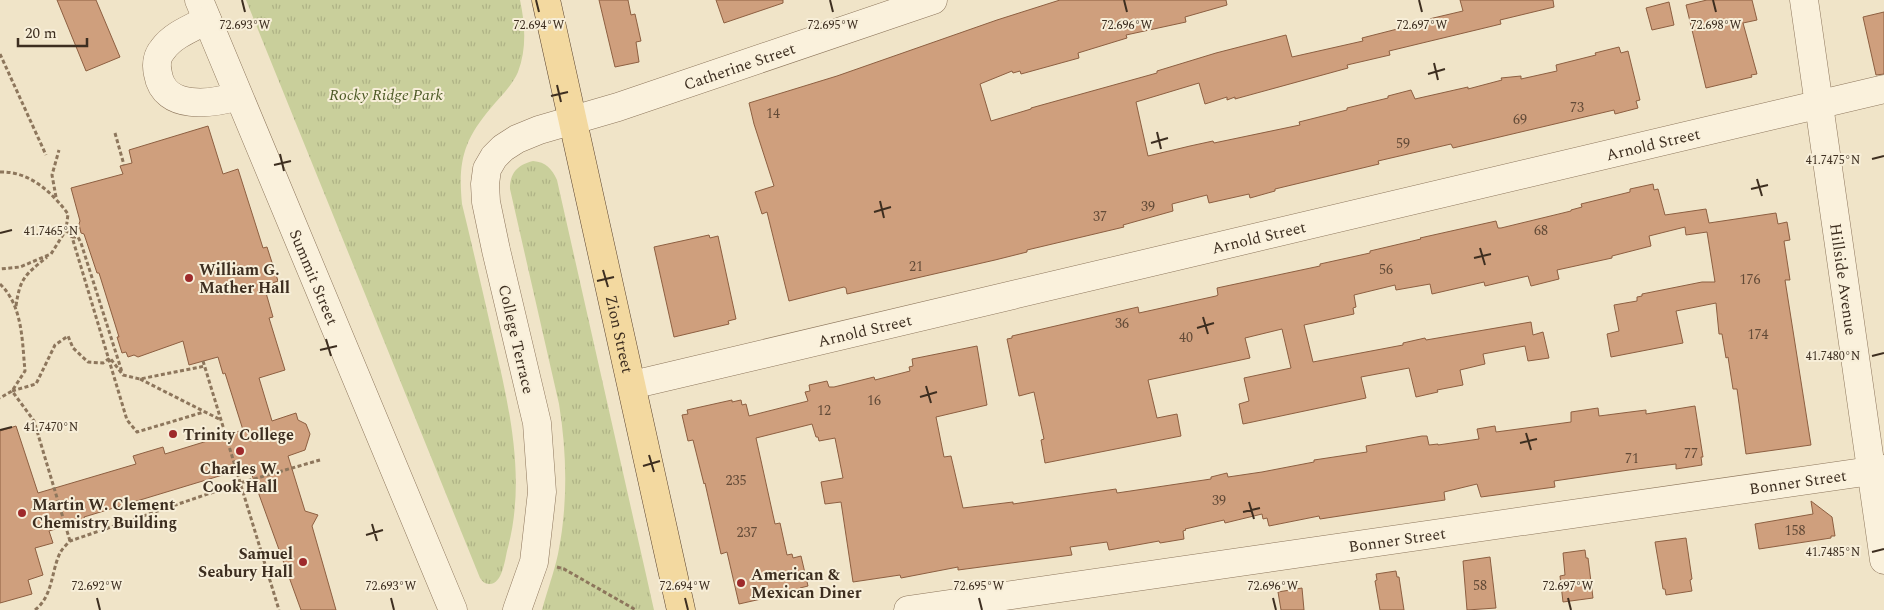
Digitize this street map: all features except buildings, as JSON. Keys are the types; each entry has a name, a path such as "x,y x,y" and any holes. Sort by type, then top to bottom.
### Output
{"main road":[{"name":"Zion Street","path":"546,0 681,610"}],"street":[{"name":"Catherine Street","path":"573,119 618,106 933,0"},
{"name":"Hillside Avenue","path":"1804,0 1878,470 1884,560"},
{"name":"Summit Street","path":"203,10 453,610"},
{"path":"203,10 181,34 163,49 156,63 159,82 168,94 182,100 205,104 238,96"},
{"name":"Arnold Street","path":"632,385 1884,89"},
{"name":"College Terrace","path":"518,610 534,562 542,482 537,423 496,250 486,202 485,184 488,169 494,157 503,148 517,139 573,119"},
{"name":"Bonner Street","path":"908,610 1878,470"}],"path":[{"path":"0,54 46,155"},
{"path":"115,133 124,165"},
{"path":"56,198 52,175 59,150"},
{"path":"0,172 33,180 56,198 68,214 66,230 51,254 27,273 19,287 16,307 25,371 12,391"},
{"path":"66,230 79,227"},
{"path":"66,230 72,237 110,358 127,420 137,432 204,412"},
{"path":"72,237 78,237 81,243 124,375"},
{"path":"0,269 20,266 51,254"},
{"path":"0,284 9,293 16,307"},
{"path":"0,398 12,391 36,384 55,345 68,336 73,348 88,362 103,363 110,358"},
{"path":"110,358 124,375 140,379 221,421"},
{"path":"203,361 279,610"},
{"path":"140,379 205,366"},
{"path":"12,391 34,421 70,541"},
{"path":"35,610 42,604 60,552 70,541 240,483 320,460"},
{"path":"557,567 564,569 636,610"}],"green space":[{"name":"Rocky Ridge Park","path":"246,0 520,0 524,36 523,54 518,72 509,87 481,121 468,142 464,153 461,176 462,204 505,390 514,443 516,497 513,524 502,571 497,581 493,583 486,583 480,578"},
{"path":"533,161 548,167 557,180 654,610 542,610 555,568 564,517 565,460 559,404 510,189 511,178 516,170"}],"place":[{"name":"William G. Mather Hall","path":"189,278"},
{"name":"Trinity College","path":"173,434"},
{"name":"Charles W. Cook Hall","path":"240,451"},
{"name":"Martin W. Clement Chemistry Building","path":"22,513"},
{"name":"Samuel Seabury Hall","path":"303,562"},
{"name":"American & Mexican Diner","path":"741,583"}]}
